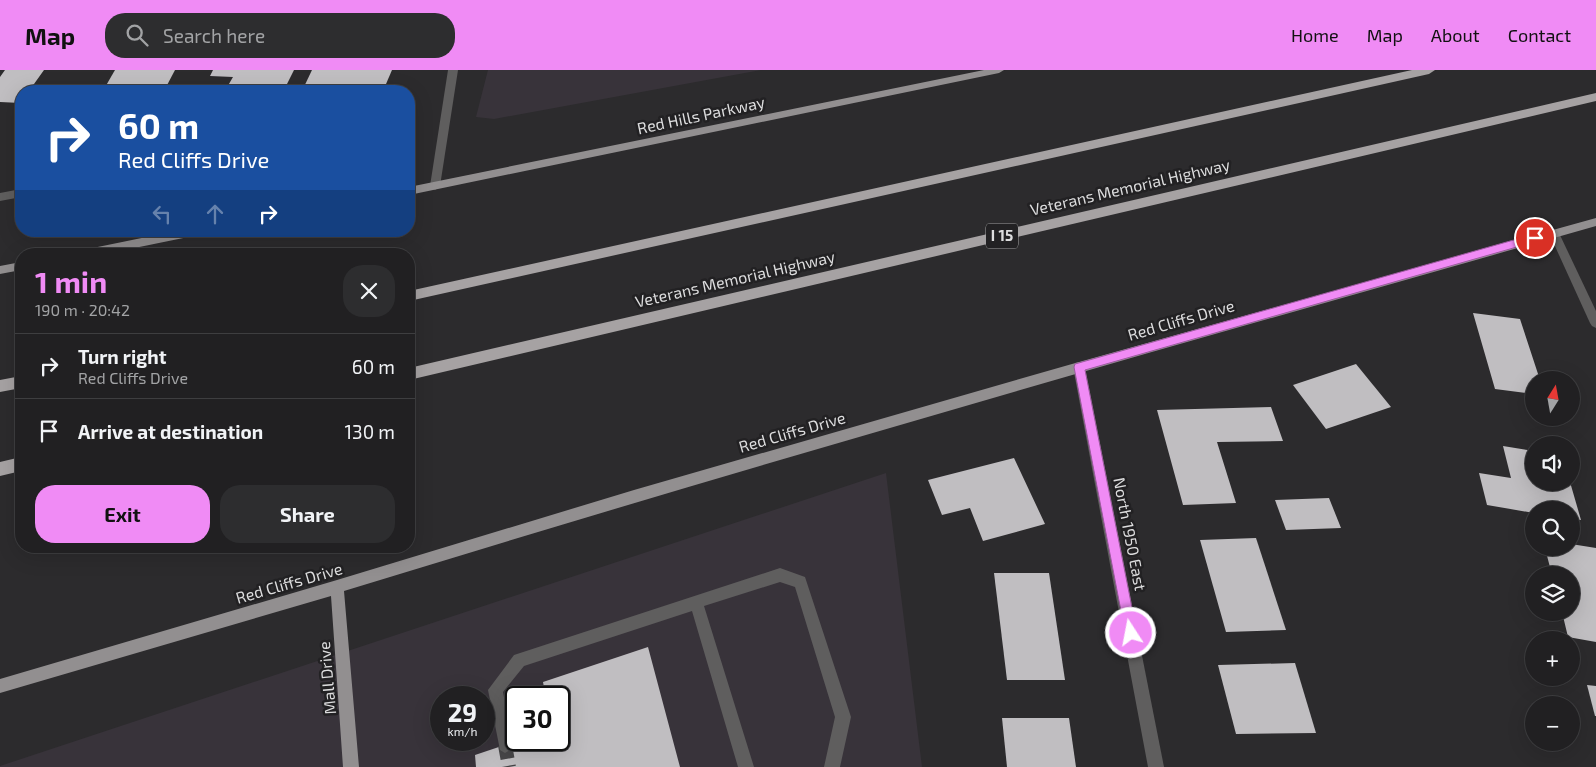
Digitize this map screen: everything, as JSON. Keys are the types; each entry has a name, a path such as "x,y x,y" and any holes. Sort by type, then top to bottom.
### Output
{"highway":[{"path":"415,295 1429,70"},
{"name":"Veterans Memorial Highway","path":"415,373 1596,97"},
{"path":"0,386 15,383"},
{"path":"0,469 15,465"}],"main road":[{"name":"Red Hills Parkway","path":"415,190 999,70"},
{"name":"Red Cliffs Drive","path":"0,686 337,587 634,496 1079,367 1596,222"},
{"path":"108,248 154,237"},
{"path":"0,270 15,267"},
{"name":"Mall Drive","path":"337,587 351,767"}],"street":[{"path":"435,186 453,70"},
{"path":"0,197 15,194"},
{"path":"1554,233 1596,324"},
{"name":"North 1950 East","path":"1079,367 1156,767"},
{"path":"505,745 496,690 519,660 780,575 800,582 843,717 832,767"},
{"path":"696,602 746,767"}],"shaded area":[{"path":"488,70 761,70 494,119 476,117"},
{"path":"886,473 922,767 0,766"}],"building":[{"path":"5,70 44,70 33,85 15,85 15,103 0,102 0,77"},
{"path":"115,70 175,70 167,85 106,85"},
{"path":"213,70 294,70 286,85 228,85 233,77 210,76"},
{"path":"312,70 392,70 386,85 305,85"},
{"path":"1473,313 1520,319 1537,371 1525,371 1525,393 1495,389"},
{"path":"1356,364 1391,407 1326,429 1293,385"},
{"path":"1271,407 1283,441 1217,442 1236,503 1183,505 1157,410"},
{"path":"1503,446 1525,450 1525,491 1573,491 1576,501 1525,501 1525,511 1487,505 1479,473 1511,478"},
{"path":"1014,458 1045,524 983,541 970,508 942,515 928,480"},
{"path":"1329,498 1341,528 1286,530 1275,500"},
{"path":"1256,538 1286,630 1226,632 1200,540"},
{"path":"1580,545 1596,548 1596,642 1580,639 1580,631 1567,631 1564,621 1580,621 1580,566 1550,566 1547,556 1580,556"},
{"path":"994,573 1049,573 1065,680 1007,680"},
{"path":"648,647 680,767 476,767 475,755 487,751 495,751 495,748 505,745 505,751 570,751 570,686 544,686 543,682"},
{"path":"1295,663 1316,733 1236,734 1218,665"},
{"path":"1587,685 1596,686 1596,716 1595,716"},
{"path":"1002,718 1069,718 1076,767 1007,767"}],"tunnel":[{"path":"506,751 509,767"}],"route":[{"path":"1131,633 1079,367 1535,238"}]}
